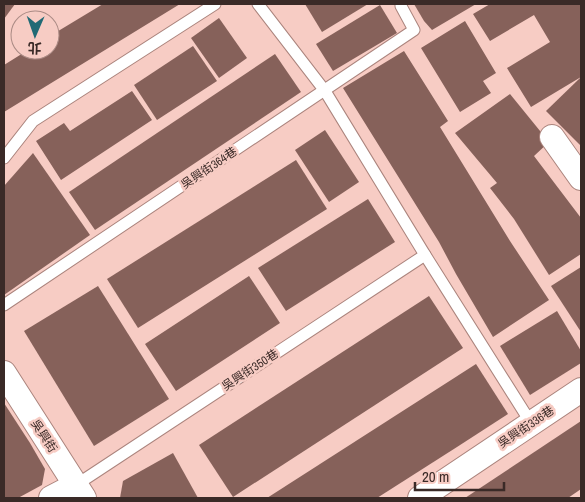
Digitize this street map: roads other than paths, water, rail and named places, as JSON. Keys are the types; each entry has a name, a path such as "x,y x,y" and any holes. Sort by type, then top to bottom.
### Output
{"street":[{"path":"552,137 581,178"},
{"name":"吳興街","path":"4,374 80,492"},
{"name":"吳興街336巷","path":"420,498 581,390"},
{"path":"51,498 80,492"}],"lane":[{"path":"4,158 33,121 216,4"},
{"path":"258,4 325,91 531,424"},
{"name":"吳興街364巷","path":"4,305 414,30 401,4"},
{"name":"吳興街350巷","path":"80,492 425,255"}]}
